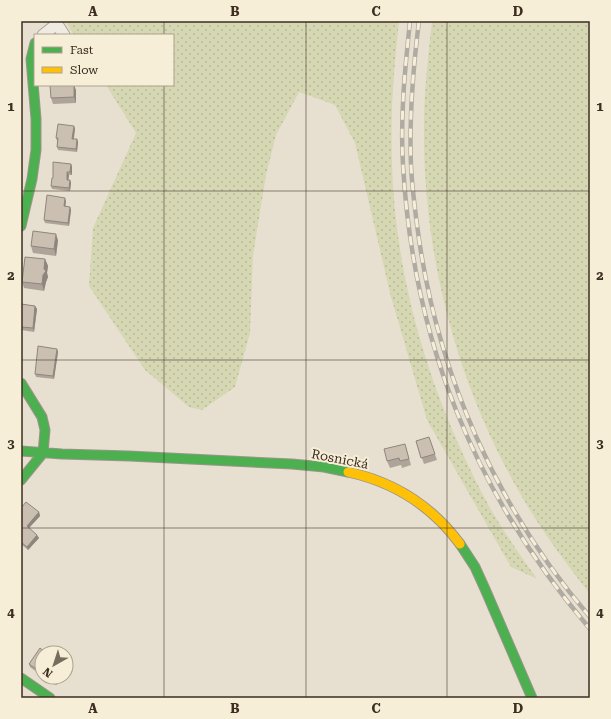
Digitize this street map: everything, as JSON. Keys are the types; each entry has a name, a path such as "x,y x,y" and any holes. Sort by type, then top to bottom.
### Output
{"street":[{"path":"43,34 56,23 63,34"},
{"path":"21,226 34,166 36,149 36,115 31,63 31,50 34,45"},
{"path":"21,383 42,417 45,430 43,453 21,480"},
{"name":"Rosnická","path":"21,451 316,466 351,472 372,478 408,495 442,522 455,536 470,557 481,577 532,698"},
{"path":"21,678 50,698"}],"green space":[{"path":"65,21 399,21 393,92 392,163 400,252 409,296 420,340 450,425 494,515 537,579 511,567 427,420 391,297 355,143 335,105 299,92 276,135 266,175 253,255 250,333 235,387 202,410 189,407 145,370 89,286 93,228 136,133 107,86 174,86 174,34 73,34"},
{"path":"432,21 590,21 590,594 534,517 496,448 477,405 461,361 447,315 437,269 425,175 425,101"}],"building":[{"path":"50,86 74,86 74,97 51,98"},
{"path":"58,124 74,126 72,139 77,139 76,149 57,147 58,138 56,138"},
{"path":"53,162 71,164 70,172 67,172 67,180 70,180 69,188 51,186 53,178"},
{"path":"47,195 65,198 64,206 70,207 68,223 44,220"},
{"path":"33,231 56,234 54,249 31,246"},
{"path":"25,257 45,259 44,269 46,271 43,275 42,284 22,282"},
{"path":"21,304 35,306 33,328 21,327"},
{"path":"38,346 57,349 53,376 35,374"},
{"path":"429,437 435,454 421,458 416,441"},
{"path":"405,444 409,459 400,461 399,458 387,461 384,449"},
{"path":"26,502 39,512 27,526 37,535 27,547 21,542 21,508"},
{"path":"34,657 34,667 29,664"}],"railway":[{"path":"410,21 403,111 403,165 409,230 420,293 436,354 457,413 483,470 514,524 549,578 590,629"},
{"path":"419,21 411,111 411,173 418,232 427,285 440,336 456,387 476,437 500,485 527,531 557,575 590,617"}],"traffic: fast":[{"path":"21,226 32,179 36,150 36,119 31,59 34,47"},
{"path":"21,383 42,417 45,430 43,453 21,480"},
{"path":"21,451 292,464 324,467 348,472"},
{"path":"460,544 475,567 532,698"},
{"path":"21,678 50,698"}],"traffic: slow":[{"path":"348,472 381,482 411,498 437,518 460,544"}]}
